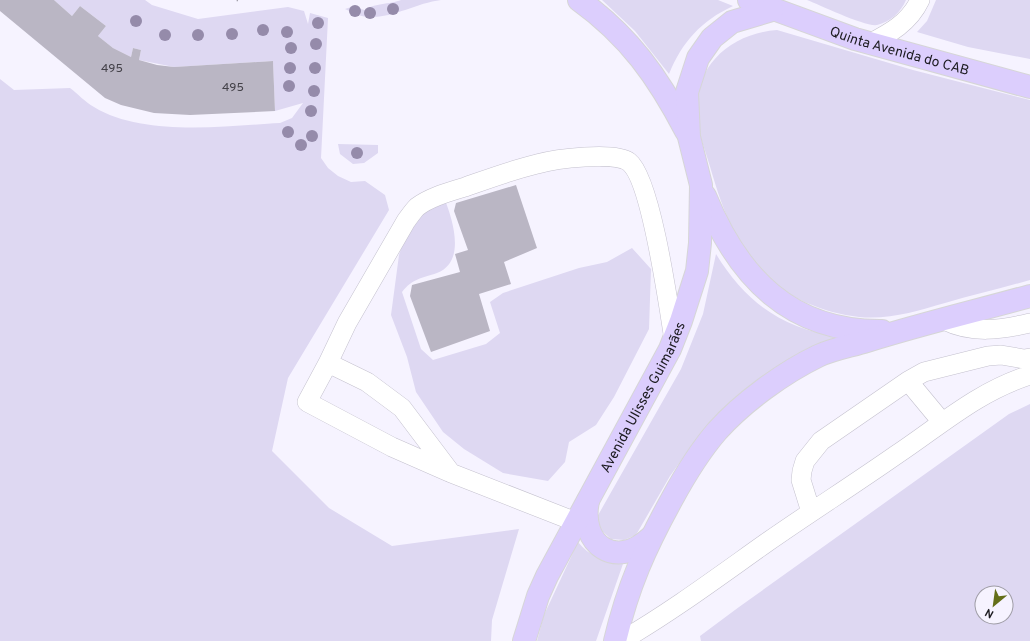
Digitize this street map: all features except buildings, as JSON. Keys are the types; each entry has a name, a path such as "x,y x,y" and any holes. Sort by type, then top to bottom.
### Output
{"main road":[{"path":"579,0 611,26 635,49 672,103 690,137"},
{"name":"Quinta Avenida do CAB","path":"749,0 772,10 869,44 1028,87"},
{"path":"690,137 687,92 698,58 712,38 732,22 772,10"},
{"name":"Avenida Ulisses Guimarães","path":"524,641 538,596 589,496 674,340 681,322 697,271 702,216 701,185 690,137"},
{"path":"701,185 716,224 738,259 748,273 782,302 818,322 841,328 865,331 899,331"},
{"path":"615,641 624,603 650,538 685,475 700,453 717,431 736,412 756,396 820,356 899,331 1030,296"},
{"path":"589,496 586,511 586,525 592,537 601,547 614,552 627,552 640,548 650,538"}],"lane":[{"path":"869,44 890,33 905,22 920,0"},
{"path":"576,522 450,473 392,447 307,402 347,323 406,221 417,207 438,196 538,163 581,157 617,157 629,162 635,169 643,186 663,270 674,340"},
{"path":"944,320 958,326 977,330 990,330 1030,323"},
{"path":"811,512 801,480 805,461 812,450 821,441 908,381 924,372 939,367 988,356 1001,355 1024,359 1030,358"},
{"path":"328,363 367,382 402,408 450,473"},
{"path":"621,641 656,621 942,422 992,390 1030,375"},
{"path":"908,381 942,422"}],"shaded area":[{"path":"54,0 145,0 152,5 198,19 288,7 304,11 308,24 310,13 328,18 321,158 328,168 338,176 351,182 365,181 385,195 389,210 288,378 272,451 329,508 392,546 519,529 492,620 491,641 0,641 0,79 14,90 70,88 94,107 114,116 136,123 160,126 210,127 280,123 292,118 303,103 275,111 273,61 174,67 139,60 141,50 133,48 131,57 113,48 98,36 106,26 80,6 72,16"},
{"path":"401,0 441,0 422,4 385,16 376,17 366,17 345,9 351,7 365,10 372,6"},
{"path":"602,0 718,0 733,6 711,18 694,34 680,52 669,74 635,31"},
{"path":"807,0 906,0 901,9 886,22 871,25"},
{"path":"936,0 1030,0 1030,59 968,47 917,32 927,21"},
{"path":"777,30 913,70 1030,100 1030,280 913,312 870,318 846,315 819,308 806,303 782,289 772,281 743,247 730,224 715,185 701,137 696,107 699,89 705,73 715,59 727,48 742,39 759,33"},
{"path":"338,144 378,145 378,153 364,163 353,164 340,154"},
{"path":"445,200 454,229 455,240 452,260 446,268 410,284 402,292 421,349 433,360 486,344 500,333 490,302 503,293 579,268 607,262 632,248 651,269 649,329 614,397 596,425 569,442 565,462 548,481 503,473 464,449 443,432 416,392 407,357 391,315 399,255 411,219"},
{"path":"716,254 740,286 767,310 783,320 800,327 839,337 688,451 670,476 636,535 624,540 611,539 601,530 597,517 681,369 703,314"},
{"path":"1030,404 1030,641 701,641 700,636 1009,414"},
{"path":"578,542 587,551 598,558 610,561 624,561 596,641 537,641 544,615"}]}
